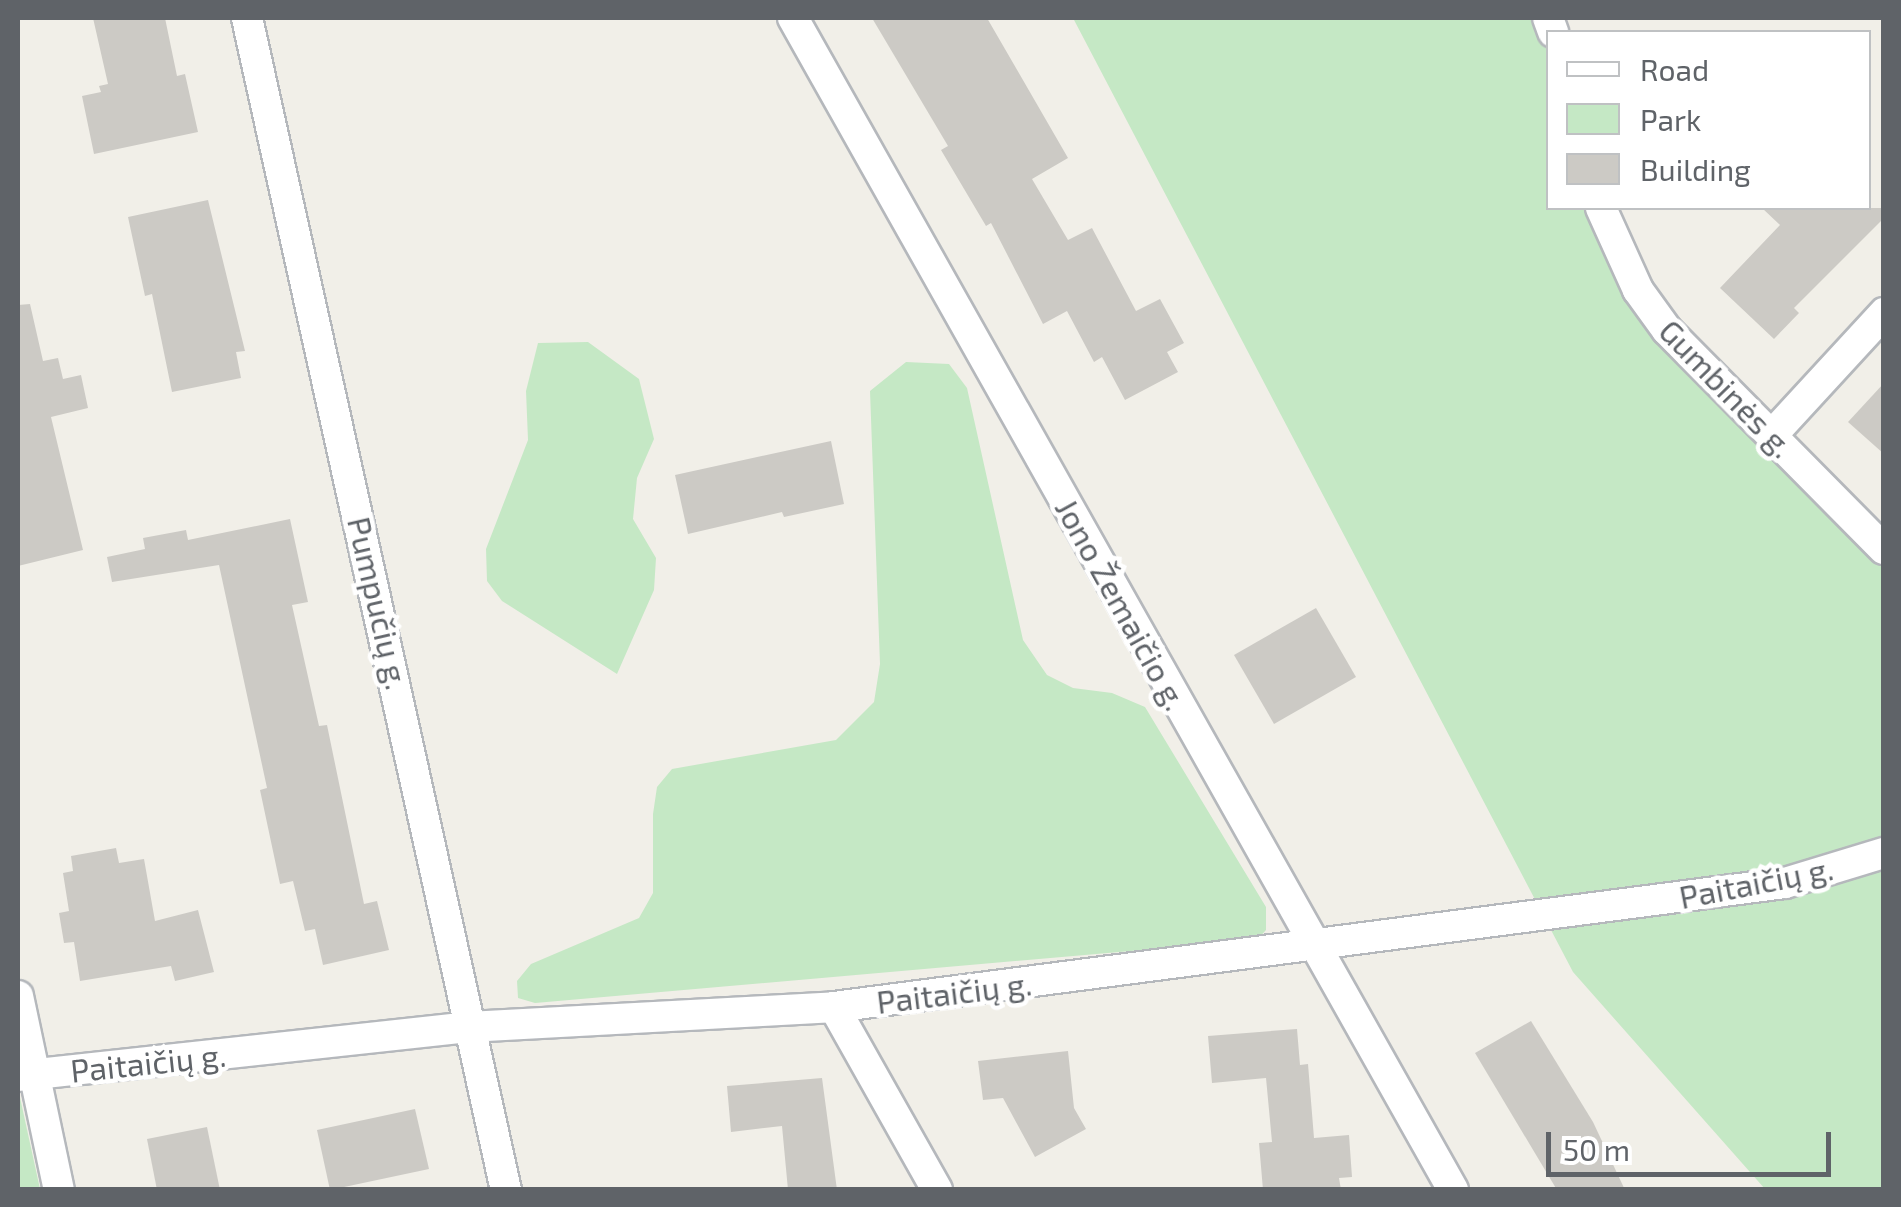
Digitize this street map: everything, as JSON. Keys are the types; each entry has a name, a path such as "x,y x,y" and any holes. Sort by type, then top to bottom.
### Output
{"street":[{"name":"Pumpučių g.","path":"248,18 414,755 506,1190"},
{"name":"Jono Žemaičio g.","path":"793,18 1454,1190"},
{"name":"Gumbinės g.","path":"1602,210 1630,276 1667,330 1884,549"},
{"path":"1772,434 1884,314"},
{"name":"Paitaičių g.","path":"26,1075 469,1027 834,1007 1316,948 1785,883 1884,853"},
{"path":"18,996 26,1075 60,1190"},
{"path":"834,1007 937,1190"}],"green space":[{"path":"1073,18 1548,18 1546,210 1602,210 1638,290 1883,549 1883,1189 1765,1189 1573,972"},
{"path":"588,342 639,379 654,439 637,478 633,519 656,558 654,590 617,674 502,601 487,581 486,549 528,440 526,391 538,343"},
{"path":"906,362 949,364 967,388 1023,640 1047,675 1073,688 1112,693 1145,707 1266,907 1266,930 1257,940 535,1003 518,998 517,981 531,964 639,918 653,893 657,787 672,769 836,740 874,702 880,664 870,391"},
{"path":"19,1093 40,1189 18,1189"}],"building":[{"path":"93,18 165,18 177,76 185,74 198,132 94,154 82,96 101,92 99,86 108,84"},
{"path":"872,18 987,18 1068,158 1032,179 1068,240 1092,228 1136,311 1160,299 1184,343 1167,352 1178,372 1125,400 1102,357 1094,362 1067,311 1043,324 991,223 986,226 941,150 948,146"},
{"path":"208,200 245,351 236,352 241,378 172,392 152,294 145,296 128,217"},
{"path":"1884,208 1884,218 1794,308 1799,313 1774,339 1720,288 1780,225 1764,210"},
{"path":"30,304 43,361 58,358 63,379 81,375 88,408 51,417 83,550 18,566 18,305"},
{"path":"1884,383 1884,454 1848,422"},
{"path":"831,441 844,504 784,517 782,512 688,534 675,475"},
{"path":"290,519 308,602 292,605 319,726 327,725 364,904 377,901 389,950 323,965 315,929 305,931 293,881 280,884 260,790 267,788 219,565 112,582 107,557 145,549 143,538 186,530 188,540"},
{"path":"1316,608 1356,677 1274,724 1234,655"},
{"path":"116,848 119,863 144,859 155,921 198,910 214,972 175,981 171,966 80,981 74,942 64,943 59,913 69,911 63,873 73,871 71,856"},
{"path":"1531,1021 1593,1122 1625,1190 1557,1190 1475,1053"},
{"path":"1297,1029 1300,1065 1308,1064 1314,1138 1349,1135 1352,1177 1339,1178 1341,1190 1263,1190 1259,1143 1272,1142 1266,1078 1212,1083 1208,1036"},
{"path":"1068,1051 1074,1108 1086,1129 1035,1157 1003,1098 983,1100 978,1061"},
{"path":"822,1078 837,1190 788,1190 782,1126 731,1132 727,1086"},
{"path":"415,1109 429,1169 330,1190 317,1130"},
{"path":"207,1127 220,1190 157,1190 147,1139"}]}
